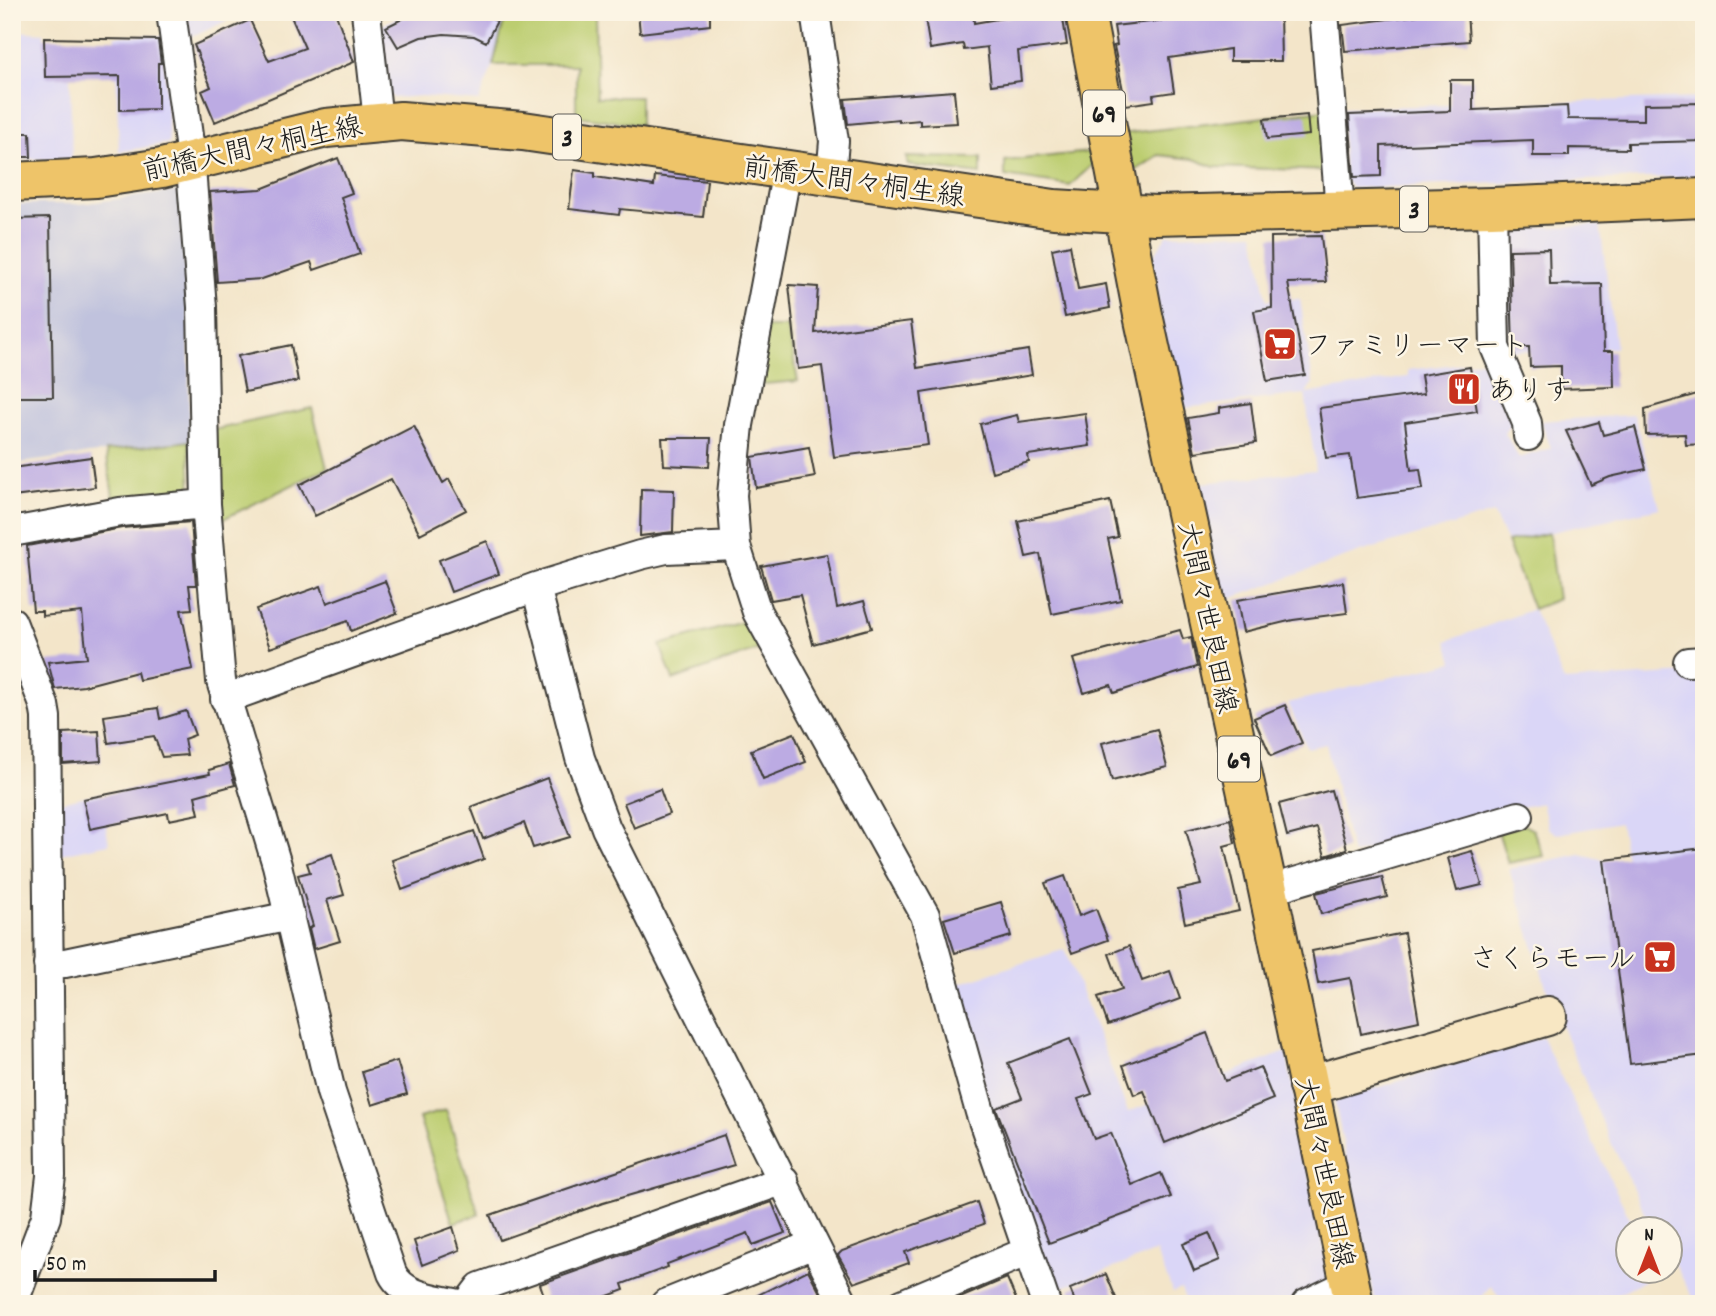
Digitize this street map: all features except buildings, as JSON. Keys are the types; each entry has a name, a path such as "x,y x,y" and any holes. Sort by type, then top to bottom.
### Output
{"main road":[{"name":"大間々世良田線","path":"1085,12 1123,215 1352,1293"},
{"name":"前橋大間々桐生線","path":"12,182 96,178 190,161 326,128 378,121 430,122 523,131 1054,209 1123,215 1492,207 1704,198"}],"street":[{"path":"171,12 190,161 202,307 209,567 225,699 290,916 331,1092 392,1273 401,1287 409,1292 458,1304"},
{"path":"366,12 378,121"},
{"path":"815,12 834,141 831,177"},
{"path":"1324,12 1340,210"},
{"path":"787,170 739,425 732,495 736,546 757,612 925,915 980,1112 1045,1304"},
{"path":"1492,207 1495,346 1527,423 1528,436"},
{"path":"12,532 120,512 206,504"},
{"path":"225,699 536,587 653,551 736,546"},
{"path":"536,587 580,758 606,828 844,1304"},
{"path":"12,622 44,705 46,717 50,1196 46,1217 13,1304"},
{"path":"1268,890 1519,816"},
{"path":"48,964 65,963 290,916"},
{"path":"1308,1086 1547,1016"},
{"path":"467,1304 480,1287 784,1180"},
{"path":"665,1304 814,1244"},
{"path":"902,1304 1026,1252"},
{"path":"1306,1304 1352,1293"}],"shaded area":[{"path":"181,12 245,12 188,39"},
{"path":"409,12 489,12 505,17 493,65 479,101 421,96 393,98 388,93 380,26"},
{"path":"12,31 44,33 45,77 70,77 72,159 12,159"},
{"path":"115,36 163,36 169,143 119,152"},
{"path":"1704,98 1704,176 1353,188 1345,180 1341,108"},
{"path":"179,191 189,327 189,441 12,464 12,204 80,204"},
{"path":"1600,225 1616,348 1509,351 1503,238 1509,229"},
{"path":"1254,233 1267,300 1300,299 1313,383 1306,394 1408,377 1408,370 1488,360 1516,419 1505,433 1519,458 1551,448 1541,421 1634,415 1660,508 1507,542 1493,513 1357,553 1224,601 1195,484 1316,470 1305,394 1176,409 1150,262 1167,235"},
{"path":"1533,609 1564,681 1704,672 1704,1304 1696,1304 1684,1281 1684,1214 1645,1214 1608,1136 1549,996 1509,869 1580,854 1604,860 1626,857 1620,823 1557,834 1548,828 1542,803 1505,810 1352,855 1326,744 1307,748 1288,703 1453,662 1447,641"},
{"path":"100,793 109,844 55,855 56,803"},
{"path":"1065,949 1128,1112 1286,1052 1330,1279 1321,1287 1288,1304 1187,1304 1181,1289 1173,1292 1156,1252 1053,1291 992,1114 955,985"},
{"path":"1542,1037 1627,1214 1614,1214 1614,1284 1637,1284 1596,1304 1505,1304 1491,1286 1475,1304 1376,1304 1335,1103 1337,1100"}],"green space":[{"path":"545,12 595,12 597,97 640,97 640,125 576,116 576,65 493,65 505,17"},
{"path":"1324,110 1329,171 1214,167 1194,159 1159,155 1135,171 1120,134"},
{"path":"1098,151 1098,159 1070,186 1005,176 1005,161"},
{"path":"906,157 981,158 981,174 908,165"},
{"path":"763,327 787,327 798,381 753,385"},
{"path":"312,408 327,468 217,522 213,430"},
{"path":"189,441 191,493 114,503 106,451"},
{"path":"1549,533 1558,599 1533,609 1507,542"},
{"path":"750,620 763,648 673,680 660,645"},
{"path":"1524,825 1533,830 1544,856 1508,863 1498,831"},
{"path":"446,1110 479,1214 453,1223 419,1118"}],"place":[{"name":"ファミリーマート","path":"1280,344"},
{"name":"ありす","path":"1464,389"},
{"name":"さくらモール","path":"1660,957"}]}
